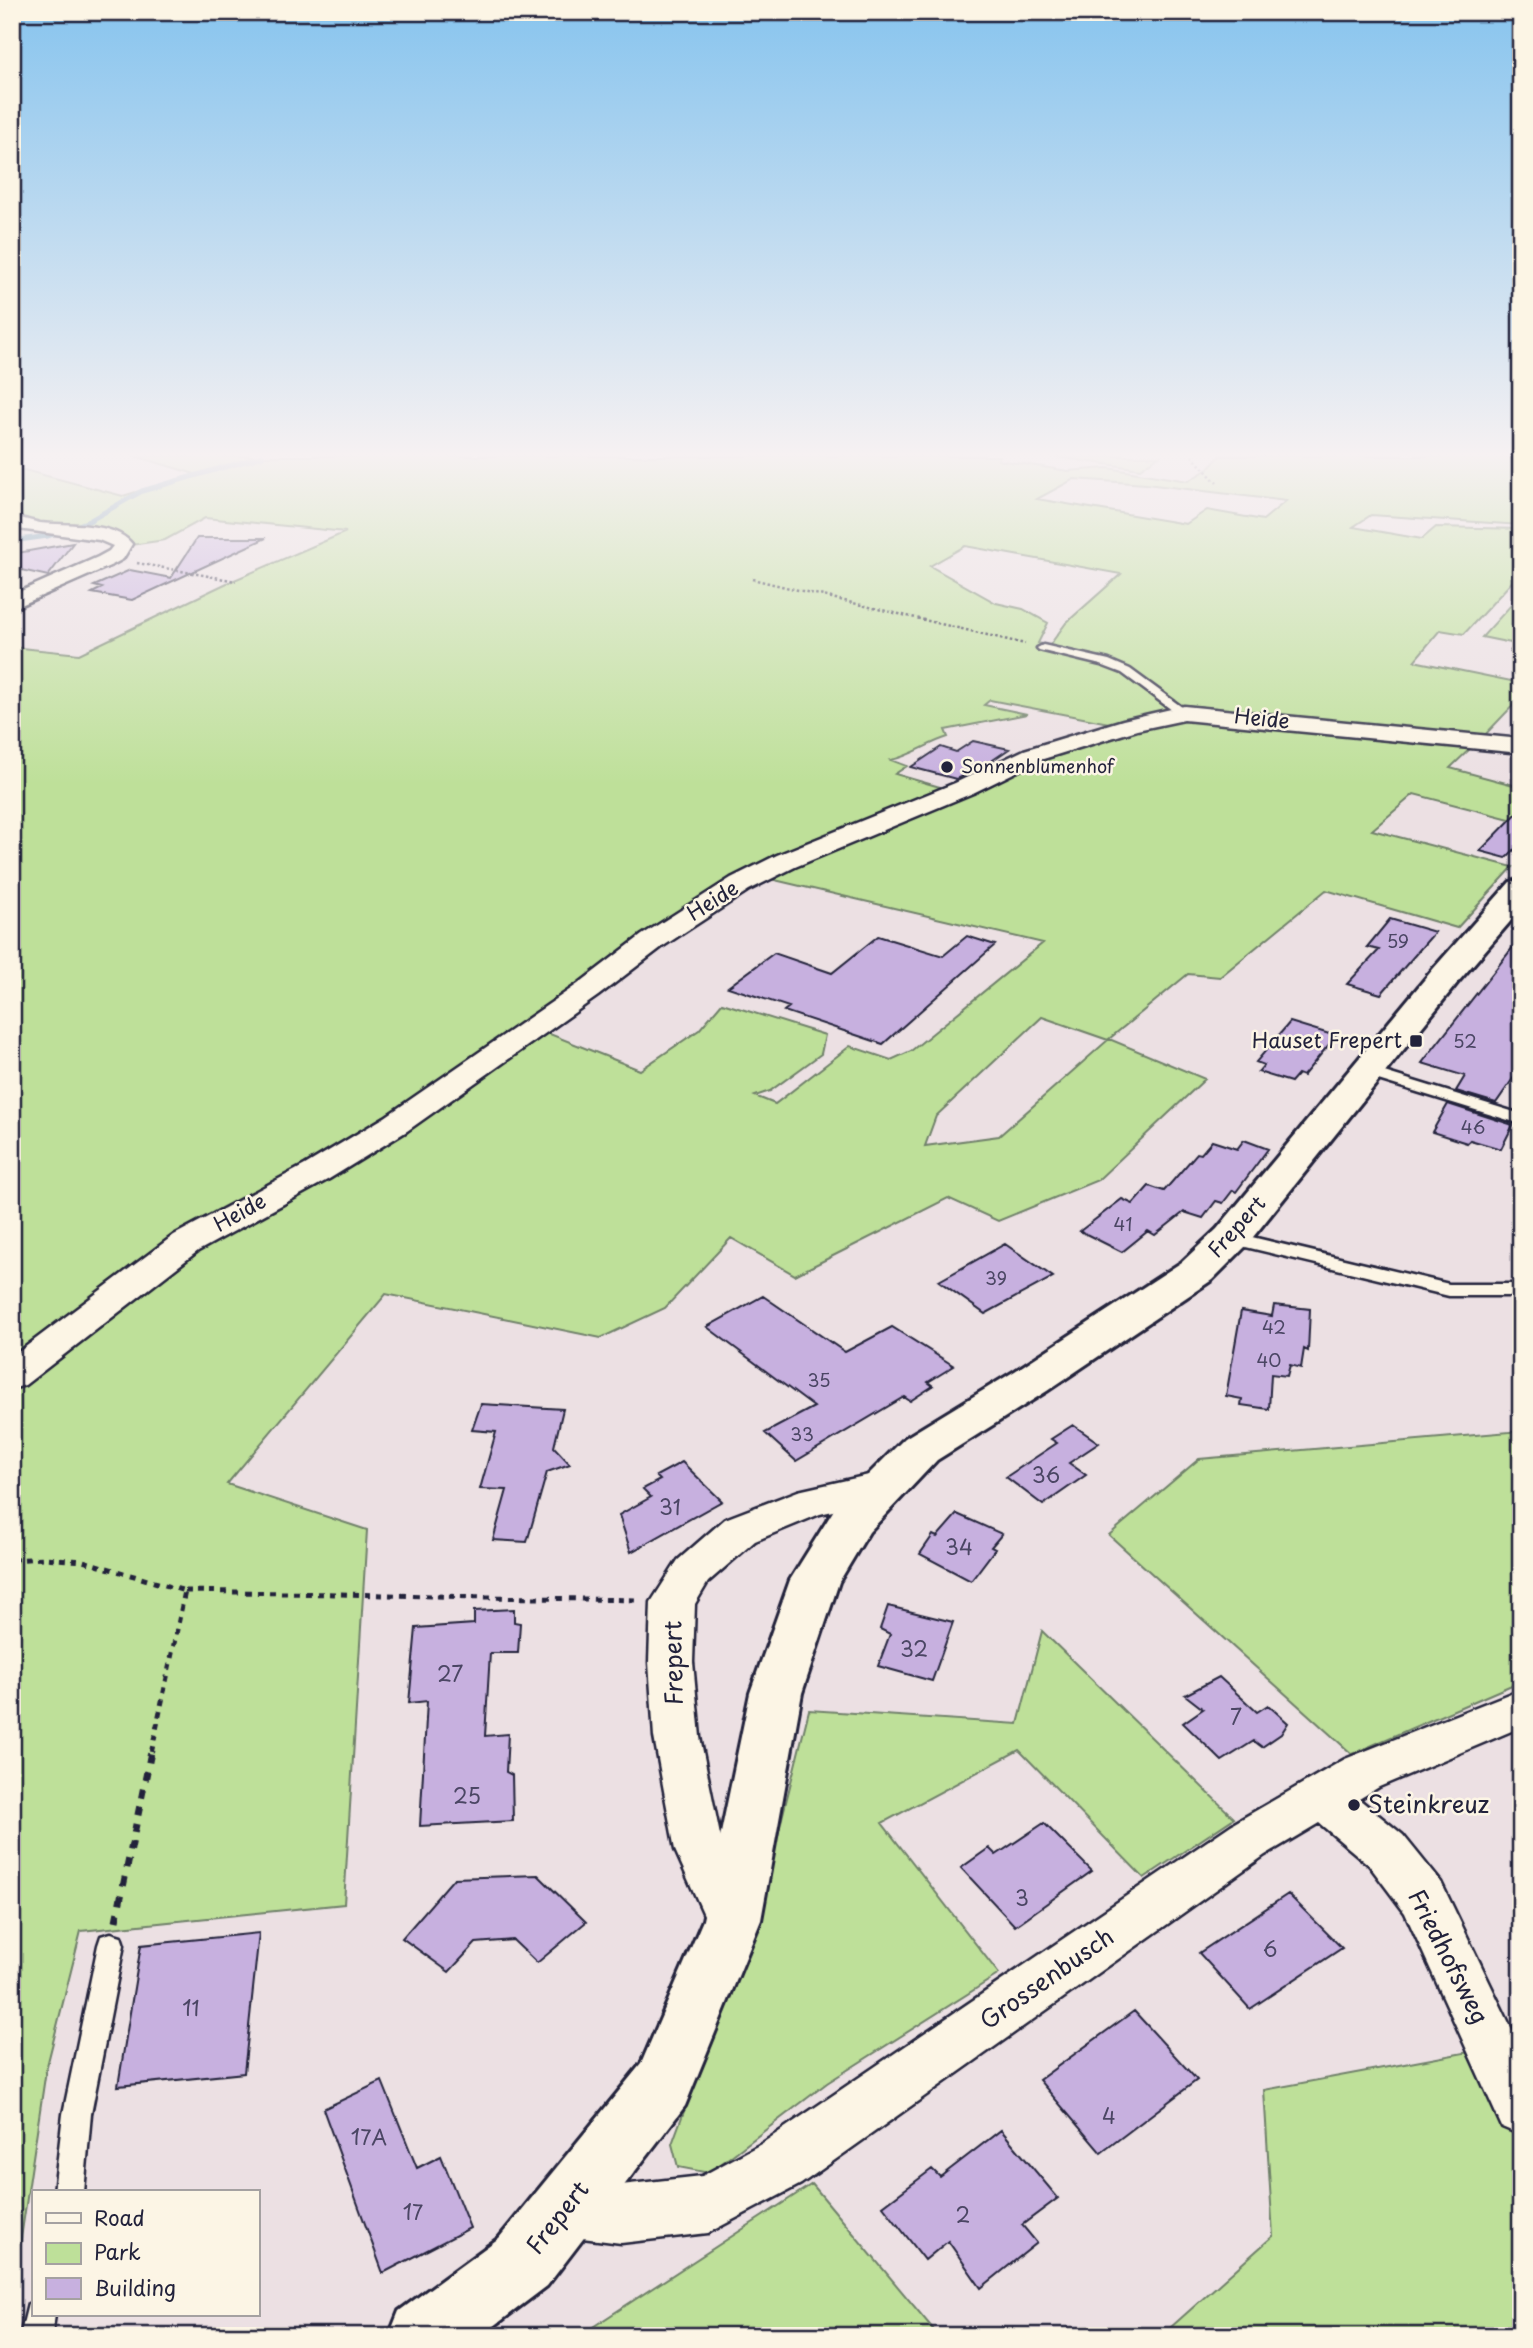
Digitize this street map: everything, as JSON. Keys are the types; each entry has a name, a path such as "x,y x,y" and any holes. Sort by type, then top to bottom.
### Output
{"street":[{"path":"12,603 95,566"},
{"name":"Heide","path":"12,1376 186,1243 317,1172 396,1124 522,1037 671,928 750,879 786,861 964,788 1041,751 1184,713 1521,746"},
{"name":"Frepert","path":"424,2336 523,2262 663,2085 732,1920 776,1693 815,1580 852,1520 882,1486 921,1450 1197,1271 1231,1238 1446,975 1521,889"},
{"name":"Frepert","path":"732,1920 699,1850 677,1737 671,1662 673,1602 693,1571 740,1530 812,1501 882,1486"},
{"name":"Grossenbusch","path":"567,2207 621,2214 708,2204 781,2164 1248,1840 1362,1773 1521,1707"},
{"name":"Friedhofsweg","path":"1321,1796 1386,1850 1423,1898 1521,2108"}],"lane":[{"path":"1043,648 1105,662 1126,671 1184,713"},
{"path":"1368,1072 1521,1119"},
{"path":"1231,1238 1449,1290 1521,1290"},
{"path":"69,2190 77,2114 111,1945"},
{"path":"36,2336 39,2316"}],"path":[{"path":"152,566 236,581"},
{"path":"752,579 1043,648"},
{"path":"12,1560 44,1558 83,1561 186,1591 673,1602"},
{"path":"111,1945 186,1591"}],"green space":[{"path":"268,566 931,566 996,603 1023,609 1048,623 1038,643 1049,646 1066,623 1121,574 1074,566 1521,566 1521,572 1464,634 1440,630 1414,661 1521,683 1521,697 1482,738 1219,711 1114,724 990,700 984,705 1027,714 945,730 948,737 891,760 907,766 895,774 950,790 820,840 308,1164 203,1219 263,1212 545,1032 640,1070 699,1030 722,1003 825,1035 821,1054 770,1091 755,1096 775,1104 850,1046 891,1060 911,1051 1043,943 766,878 1061,752 1140,728 1191,718 1473,746 1450,768 1521,787 1521,822 1414,794 1372,830 1513,867 1457,928 1326,890 1220,977 1188,974 1109,1039 1205,1079 1098,1180 998,1221 948,1198 795,1275 731,1238 665,1308 601,1338 386,1294 227,1484 367,1530 344,1904 81,1931 46,2070 20,2245 12,2247 12,647 79,654","holes":["1042,1017 1108,1040 999,1136 925,1146 936,1116"]},
{"path":"1521,594 1521,645 1482,637"},
{"path":"1521,1431 1521,1681 1352,1754 1109,1535 1199,1459"},
{"path":"1042,1631 1234,1818 1144,1878 1019,1750 882,1823 999,1974 827,2083 709,2173 678,2167 672,2144 701,2065 748,1954 809,1710 1018,1724"},
{"path":"1521,2049 1521,2336 1161,2336 1273,2236 1264,2090 1469,2052"},
{"path":"812,2184 939,2336 579,2336"}],"building":[{"path":"12,566 56,566 48,576 12,568"},
{"path":"179,566 206,566 132,600 92,593 102,588 94,586 130,570 171,578"},
{"name":"Sonnenblumenhof","path":"973,741 1009,749 984,766 956,779 911,767 941,747 956,752"},
{"path":"1521,809 1521,843 1506,858 1480,851"},
{"path":"1390,919 1435,932 1381,994 1347,984 1379,950 1367,947"},
{"path":"878,936 943,956 967,936 995,945 883,1044 784,1011 789,1007 728,987 774,953 832,973"},
{"path":"1521,937 1521,1067 1496,1103 1456,1091 1465,1076 1422,1063"},
{"path":"1290,1022 1336,1036 1303,1076 1298,1074 1291,1082 1258,1072 1264,1065 1256,1062"},
{"path":"1448,1104 1513,1125 1501,1149 1470,1140 1467,1143 1432,1132"},
{"path":"1244,1140 1268,1149 1236,1192 1233,1190 1223,1203 1216,1201 1203,1218 1184,1212 1155,1235 1148,1231 1122,1252 1080,1231 1122,1199 1133,1204 1149,1186 1164,1191 1197,1153 1201,1154 1212,1141 1237,1149"},
{"path":"1005,1244 1053,1277 985,1314 939,1281"},
{"path":"763,1296 845,1352 892,1327 954,1366 928,1382 933,1386 910,1401 904,1397 796,1461 765,1433 814,1407 707,1327"},
{"path":"1274,1305 1310,1309 1308,1351 1304,1349 1301,1368 1290,1365 1287,1376 1271,1374 1269,1409 1241,1405 1242,1399 1226,1396 1241,1311 1272,1316"},
{"path":"481,1404 563,1409 554,1447 570,1464 547,1472 527,1542 493,1540 507,1490 480,1489 496,1432 472,1430"},
{"path":"1073,1425 1099,1443 1069,1463 1086,1475 1043,1505 1006,1477 1057,1443 1051,1439"},
{"path":"682,1462 722,1501 631,1552 619,1515 651,1497 643,1489 660,1480 656,1476"},
{"path":"957,1514 1002,1534 991,1547 995,1549 971,1581 920,1554 933,1535 937,1537"},
{"path":"888,1606 953,1622 932,1681 878,1666 890,1634 880,1629"},
{"path":"514,1609 514,1622 520,1623 518,1653 490,1653 485,1736 508,1734 506,1772 512,1775 513,1821 420,1826 427,1701 409,1703 416,1628 474,1624 474,1611"},
{"path":"1219,1677 1257,1712 1268,1705 1288,1723 1281,1734 1262,1747 1254,1741 1222,1761 1183,1723 1203,1709 1185,1695"},
{"path":"1044,1823 1092,1871 1015,1926 961,1868 989,1848 996,1855"},
{"path":"538,1875 586,1922 537,1963 513,1940 476,1943 449,1972 402,1938 454,1878"},
{"path":"1288,1894 1342,1948 1250,2009 1199,1953"},
{"path":"259,1933 244,2073 118,2086 141,1945"},
{"path":"1134,2011 1197,2080 1101,2153 1039,2080"},
{"path":"382,2081 417,2168 441,2156 470,2228 383,2273 323,2109"},
{"path":"1001,2130 1058,2198 1022,2225 1037,2243 981,2288 948,2241 925,2260 883,2206 932,2169 940,2177"}],"place":[{"name":"Sonnenblumenhof","path":"947,767"},
{"name":"Hauset Frepert","path":"1416,1041"},
{"name":"Steinkreuz","path":"1354,1805"}]}
